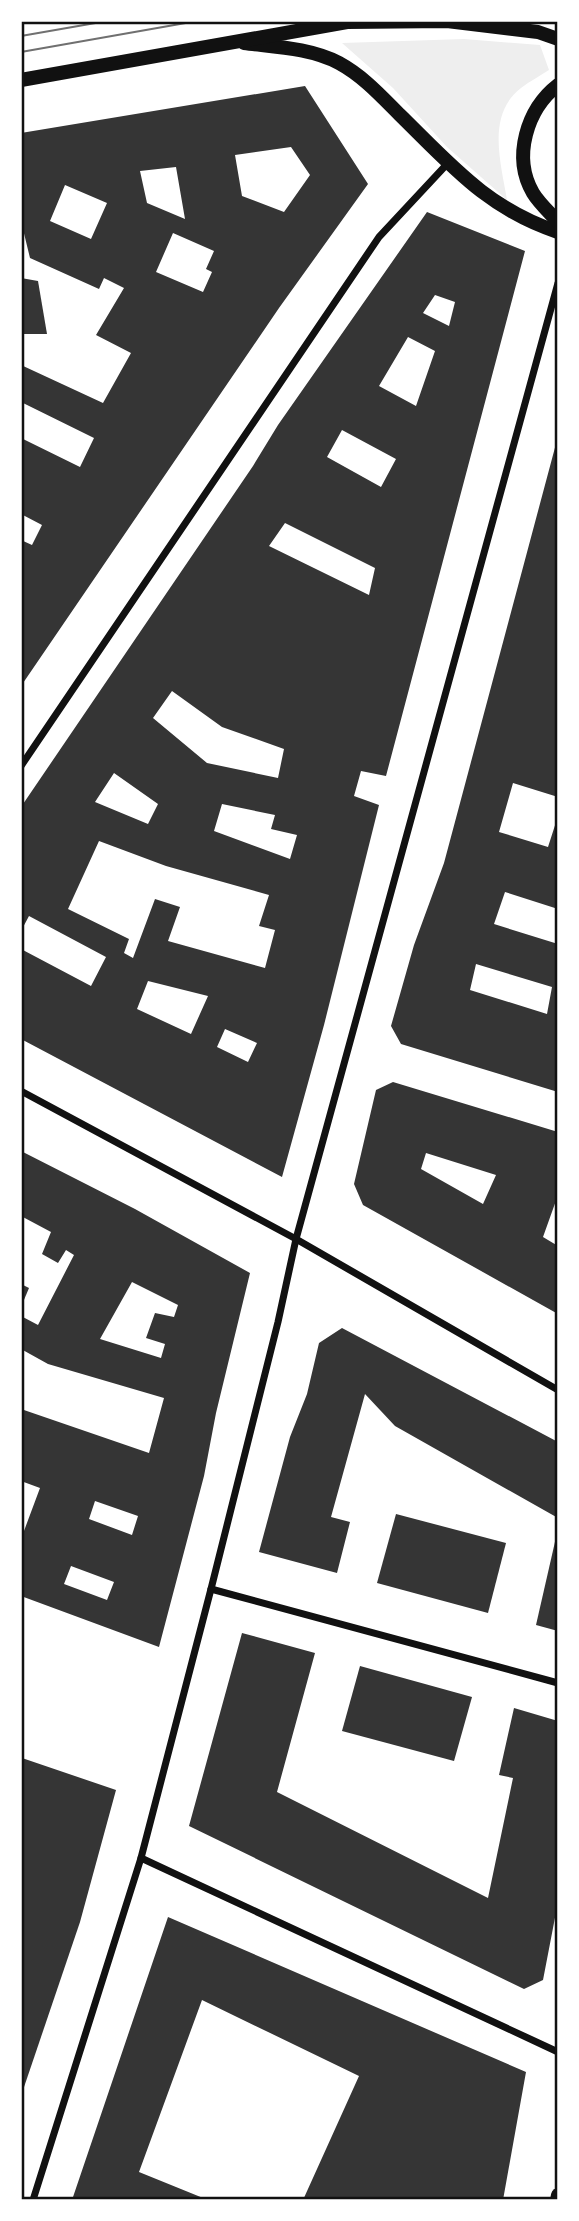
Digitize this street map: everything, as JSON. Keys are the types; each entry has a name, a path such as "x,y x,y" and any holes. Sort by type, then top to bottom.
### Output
{"main road":[{"path":"21,80 347,22 447,21 538,32 558,39"},
{"path":"229,41 303,51 337,62 364,79 476,189 502,207 538,226 558,232"},
{"path":"558,85 547,94 528,126 523,148 525,170 533,192 558,222"}],"street":[{"path":"21,766 379,237 448,163"},
{"path":"33,2200 141,1858 278,1322 296,1240 558,283"},
{"path":"21,1091 296,1240 558,1390"},
{"path":"211,1589 558,1683"},
{"path":"141,1858 558,2052"}],"shaded area":[{"path":"464,39 540,45 549,70 521,88 510,99 503,112 499,140 507,200 447,147 393,88 342,43"}],"building":[{"path":"305,86 368,184 279,308 21,686 21,540 32,545 42,525 21,514 21,438 80,467 94,438 21,402 21,365 103,403 131,353 96,335 124,288 104,278 99,289 30,258 21,221 21,133","holes":["291,147 310,175 284,212 242,196 235,155","176,167 185,219 147,203 140,171","65,185 107,203 91,239 50,221","173,233 214,251 206,269 212,272 203,292 156,272"]},
{"path":"427,212 525,251 386,776 361,771 354,796 379,805 324,1025 282,1177 21,1039 21,949 91,986 106,957 29,916 21,931 21,807 253,466 278,425","holes":["435,295 455,302 449,326 423,313","408,337 435,351 416,406 379,386","342,430 396,459 381,487 327,457","285,523 375,568 369,595 269,546","172,691 222,727 284,749 278,778 207,763 153,718","114,773 158,804 148,824 95,802","222,804 275,815 271,829 297,835 290,859 214,831","99,841 166,866 269,895 259,926 275,930 265,968 168,941 180,907 155,899 133,958 124,953 129,939 68,909","148,981 208,996 191,1034 137,1009","225,1029 257,1043 248,1062 217,1047"]},
{"path":"21,278 38,281 47,334 21,334"},
{"path":"557,440 558,683 555,693 558,694 558,797 513,783 499,832 548,847 558,816 558,909 505,892 494,924 558,944 558,1092 401,1044 391,1026 414,945 444,863","holes":["476,964 552,987 547,1014 470,990"]},
{"path":"393,1082 558,1132 558,1195 543,1237 558,1246 558,1314 363,1205 354,1184 376,1090","holes":["426,1153 496,1175 483,1204 421,1169"]},
{"path":"21,1151 135,1209 250,1273 216,1413 204,1476 159,1647 21,1596 21,1539 40,1488 21,1481 21,1409 149,1453 164,1398 48,1364 21,1349 21,1316 38,1325 74,1255 66,1250 58,1263 42,1254 51,1232 21,1216","holes":["132,1282 178,1305 174,1317 155,1313 146,1338 165,1344 161,1358 100,1339","95,1501 138,1516 132,1535 89,1519","71,1566 114,1582 107,1600 64,1584"]},
{"path":"21,1284 29,1288 21,1307"},
{"path":"342,1328 558,1442 558,1518 395,1426 365,1394 331,1517 350,1522 337,1573 259,1552 290,1437 307,1394 319,1343"},
{"path":"396,1514 506,1543 488,1613 377,1583"},
{"path":"558,1533 558,1631 536,1625"},
{"path":"242,1633 315,1653 277,1792 488,1898 513,1778 499,1775 514,1708 558,1721 558,1902 543,1980 524,1989 189,1826"},
{"path":"360,1666 472,1697 454,1761 342,1731"},
{"path":"22,1758 116,1790 80,1922 21,2096"},
{"path":"168,1917 526,2072 503,2200 303,2200 359,2076 202,2000 139,2172 208,2200 72,2200"}],"tram line":[{"path":"21,36 107,21"},
{"path":"21,52 197,21"}]}
